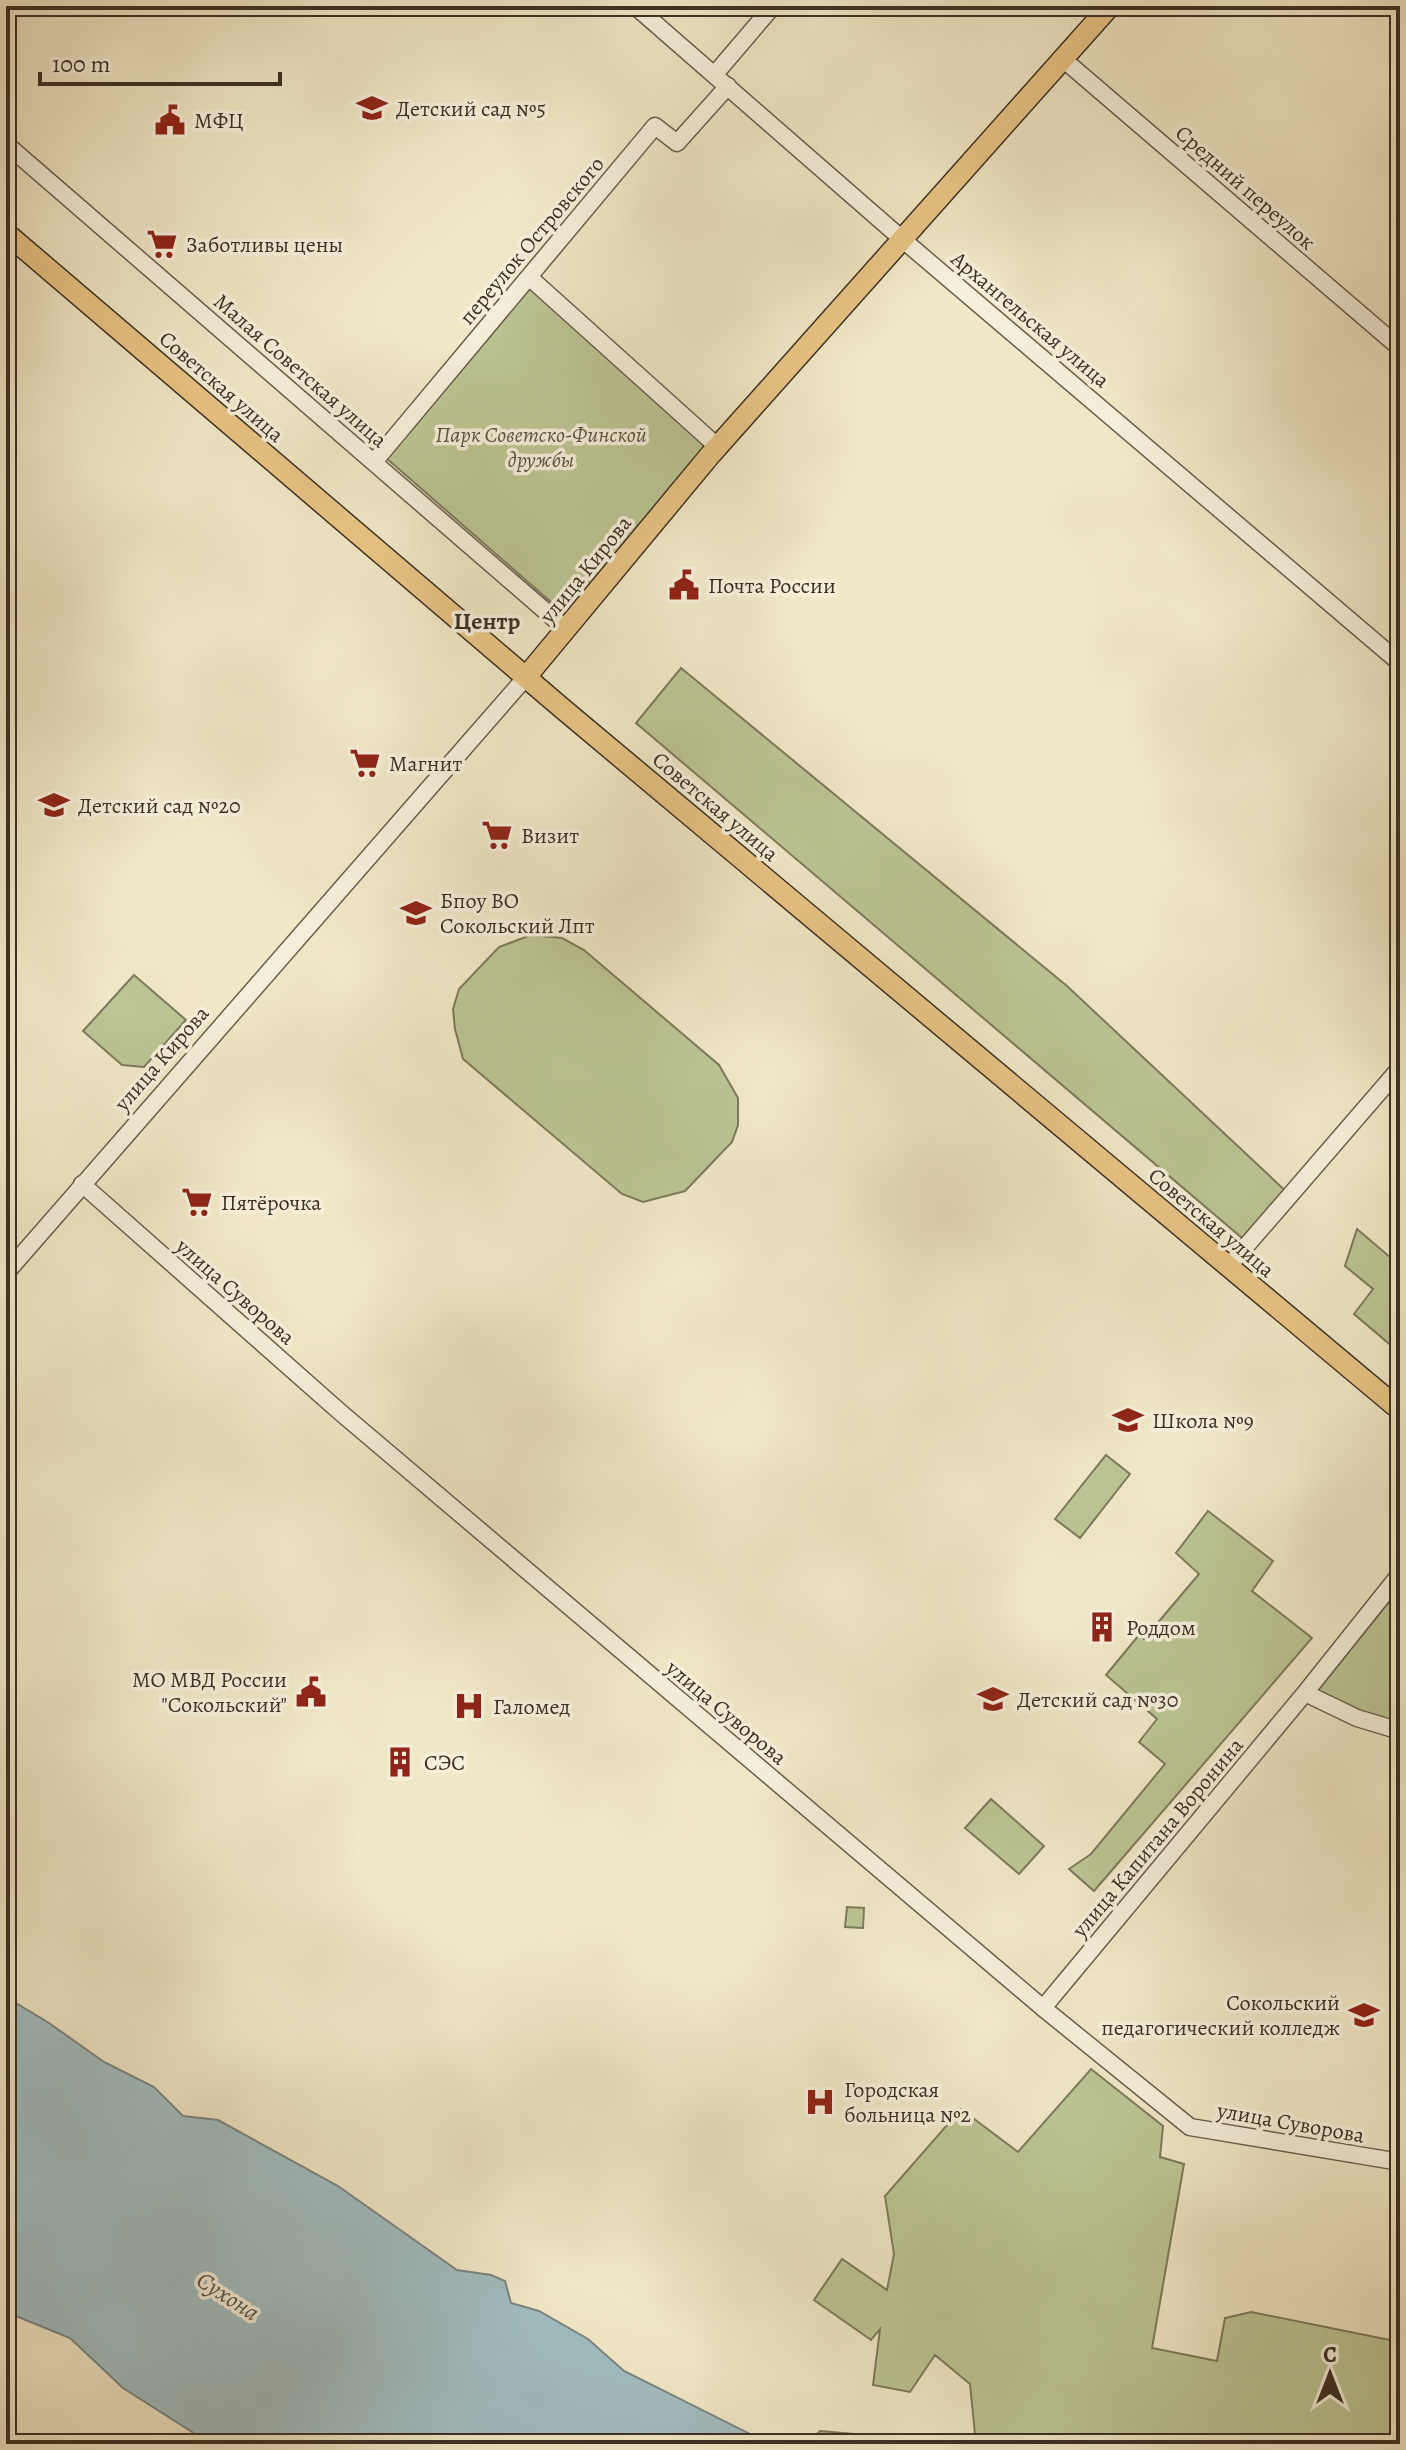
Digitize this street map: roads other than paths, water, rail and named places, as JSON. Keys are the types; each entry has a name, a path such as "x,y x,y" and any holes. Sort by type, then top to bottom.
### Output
{"main road":[{"name":"улица Кирова","path":"526,677 718,447 1110,6"},
{"name":"Советская улица","path":"6,233 526,677 1400,1410"}],"street":[{"name":"Архангельская улица","path":"635,6 902,239 1400,663"},
{"path":"715,74 773,6"},
{"path":"1391,6 1400,14"},
{"name":"Средний переулок","path":"1063,59 1400,348"},
{"name":"переулок Островского","path":"374,462 655,126 677,143 728,86"},
{"name":"Малая Советская улица","path":"6,144 566,629"},
{"path":"529,277 718,447"},
{"name":"улица Кирова","path":"6,1273 526,677"},
{"path":"1228,1267 1400,1068"},
{"name":"улица Суворова","path":"82,1184 340,1412 1043,2008 1190,2127 1400,2162"},
{"name":"улица Капитана Воронина","path":"1043,2008 1400,1574"},
{"path":"1305,1693 1357,1718 1400,1731"}],"water":[{"name":"Сухона","path":"6,1997 104,2062 154,2087 183,2116 218,2120 338,2186 457,2270 491,2275 505,2281 511,2303 539,2311 588,2339 624,2371 770,2444 211,2444 123,2388 70,2338 6,2312"}],"place":[{"name":"Детский сад №5","path":"372,108"},
{"name":"МФЦ","path":"170,120"},
{"name":"Заботливы цены","path":"162,244"},
{"name":"Почта России","path":"684,585"},
{"name":"Магнит","path":"365,763"},
{"name":"Детский сад №20","path":"54,805"},
{"name":"Визит","path":"497,835"},
{"name":"Бпоу ВО Сокольский Лпт","path":"416,913"},
{"name":"Пятёрочка","path":"197,1202"},
{"name":"Школа №9","path":"1128,1420"},
{"name":"Роддом","path":"1102,1627"},
{"name":"МО МВД России \"Сокольский\"","path":"311,1692"},
{"name":"Детский сад №30","path":"993,1699"},
{"name":"Галомед","path":"469,1706"},
{"name":"СЭС","path":"400,1762"},
{"name":"Сокольский педагогический колледж","path":"1364,2015"},
{"name":"Городская больница №2","path":"820,2102"}],"district":[{"name":"Центр","path":"487,621"}],"park label":[{"name":"Парк Советско-Финской дружбы","path":"541,446"}]}
